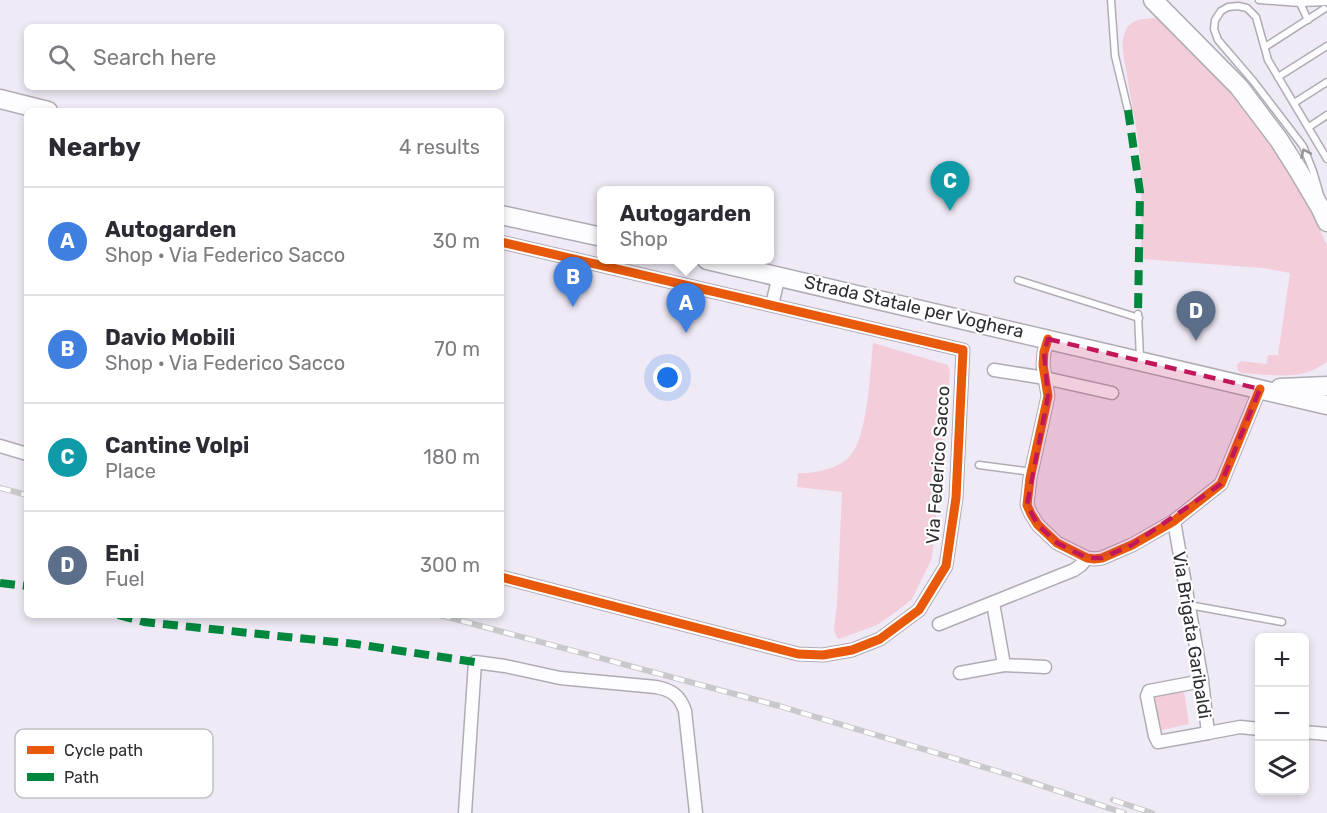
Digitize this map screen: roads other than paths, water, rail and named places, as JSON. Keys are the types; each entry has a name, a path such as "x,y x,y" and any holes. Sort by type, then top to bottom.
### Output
{"main road":[{"path":"1153,0 1239,87 1279,140 1324,215"},
{"path":"0,99 36,108"},
{"path":"504,216 597,236"},
{"name":"Strada Statale per Voghera","path":"726,264 1327,405"},
{"name":"Strada Statale per Voghera","path":"1260,388 1327,386"}],"street":[{"name":"Via Federico Sacco","path":"504,243 963,350 956,498 946,566 919,610 880,639 852,650 823,655 798,654 504,579"},
{"path":"772,305 778,275"},
{"path":"1048,339 1043,365 1048,396 1032,471 1028,505 1038,525 1057,543 1087,558 1102,558 1132,545 1174,521 1221,484 1260,388"},
{"path":"994,370 1045,378 1112,393"},
{"path":"0,447 24,453"},
{"name":"Via Brigata Garibaldi","path":"1174,521 1202,681 1208,733 1240,727 1255,728"},
{"path":"939,624 1074,570 1087,558"},
{"path":"993,603 1004,665"},
{"path":"465,813 475,662 560,678 656,687 675,693 685,711 696,813"},
{"path":"960,673 1004,665 1045,667"},
{"path":"1202,681 1149,691 1147,696 1158,742 1208,733"},
{"path":"1309,732 1327,734"}],"lane":[{"path":"1111,0 1115,56 1128,110"},
{"path":"1259,0 1327,2"},
{"path":"1300,3 1308,20"},
{"path":"1324,215 1320,191 1303,146 1254,82 1218,40 1214,29 1215,20 1221,11 1228,7 1238,6 1247,8 1256,17 1268,60 1326,154"},
{"path":"1265,47 1324,9"},
{"path":"1278,77 1327,46"},
{"path":"1294,103 1327,82"},
{"path":"1309,127 1327,115"},
{"path":"1018,280 1138,316 1141,361"},
{"path":"979,465 1032,471"},
{"path":"1188,604 1282,622"}],"railway":[{"path":"0,488 24,494"},
{"path":"451,618 779,706 1010,775 1124,813"},
{"path":"1113,800 1152,813"}],"place":[{"name":"Cantine Volpi","path":"950,211"},
{"name":"Davio Mobili","path":"573,307"},
{"name":"Autogarden","path":"686,333"},
{"name":"Eni","path":"1196,341"}]}
